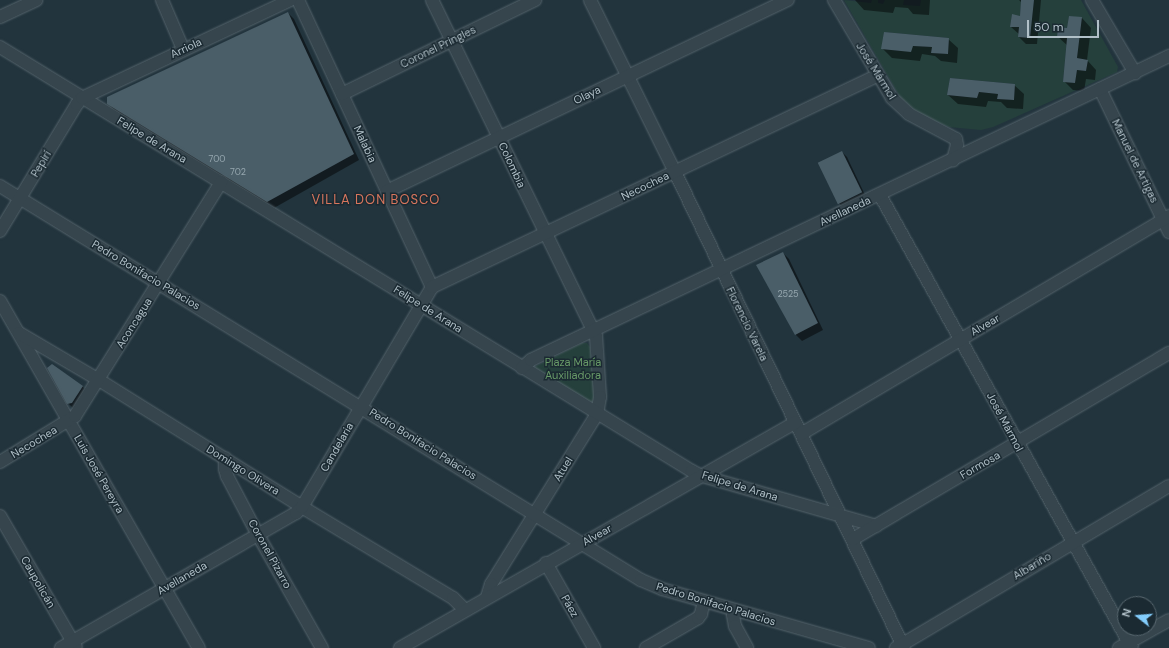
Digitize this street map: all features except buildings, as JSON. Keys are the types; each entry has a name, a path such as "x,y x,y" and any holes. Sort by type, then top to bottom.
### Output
{"street":[{"path":"0,17 36,0"},
{"path":"162,0 183,49"},
{"name":"Arriola","path":"82,98 183,49 290,0"},
{"name":"Malabia","path":"298,0 432,287"},
{"name":"Colombia","path":"432,0 545,234 594,330"},
{"name":"Coronel Pringles","path":"342,94 535,0"},
{"name":"Florencio Varela","path":"590,0 628,75 853,539 901,647"},
{"name":"Olaya","path":"387,191 788,0"},
{"name":"José Mármol","path":"834,0 877,76 892,98 909,114 934,128 953,136 957,145 953,160"},
{"path":"1092,0 1135,73"},
{"name":"Felipe de Arana","path":"0,47 597,414 702,476 876,526"},
{"name":"Avellaneda","path":"522,368 531,360 1169,56"},
{"name":"Necochea","path":"432,287 877,76"},
{"name":"Manuel de Artigas","path":"1100,89 1166,218 1169,232"},
{"name":"Pepirí","path":"0,231 82,98"},
{"name":"Aconcagua","path":"68,421 75,416 221,182"},
{"name":"Pedro Bonifacio Palacios","path":"0,186 361,406 641,580 662,589 869,648"},
{"name":"José Mármol","path":"880,195 961,339 1127,646"},
{"name":"Alvear","path":"400,648 546,563 702,476 798,428 961,339 1166,218"},
{"path":"422,306 432,287"},
{"name":"Luis José Pereyra","path":"0,301 199,648"},
{"name":"Candelaria","path":"302,507 422,306"},
{"name":"Atuel","path":"487,597 491,584 597,414 600,397 596,336 594,330"},
{"name":"Domingo Olivera","path":"19,334 98,380 302,507 453,598 465,610"},
{"name":"Formosa","path":"853,539 1017,444 1169,353"},
{"name":"Necochea","path":"0,462 68,421"},
{"name":"Coronel Pizarro","path":"225,458 225,469 227,476 322,648"},
{"name":"Albariño","path":"901,647 1072,542 1169,486"},
{"name":"Avellaneda","path":"61,648 74,645 165,587 296,513 302,507"},
{"name":"Caupolicán","path":"0,516 74,645"},
{"name":"Páez","path":"546,563 594,648"},
{"path":"646,648 698,618 701,614 704,601"},
{"path":"735,610 733,615 735,626 747,648"},
{"path":"1127,646 1169,620"}],"green space":[{"path":"844,0 871,3 872,0 878,0 878,3 883,4 885,0 904,0 903,5 920,6 921,0 1021,0 1020,16 1012,15 1010,27 1019,27 1018,37 1030,38 1034,0 1081,0 1118,67 1117,72 993,127 981,130 949,127 920,115 900,97","holes":["1069,16 1082,18 1077,58 1088,60 1086,71 1077,70 1075,83 1063,81 1067,38 1057,37 1058,27 1067,28","884,32 949,38 948,54 931,53 932,47 900,45 899,51 882,49","950,78 1015,84 1014,100 997,99 998,94 979,92 977,98 971,97 965,91 964,97 947,95"]},
{"name":"Plaza María Auxiliadora","path":"582,343 587,343 590,347 596,398 593,403 534,369 536,366"}],"district":[{"name":"VILLA DON BOSCO","path":"376,200"}]}
